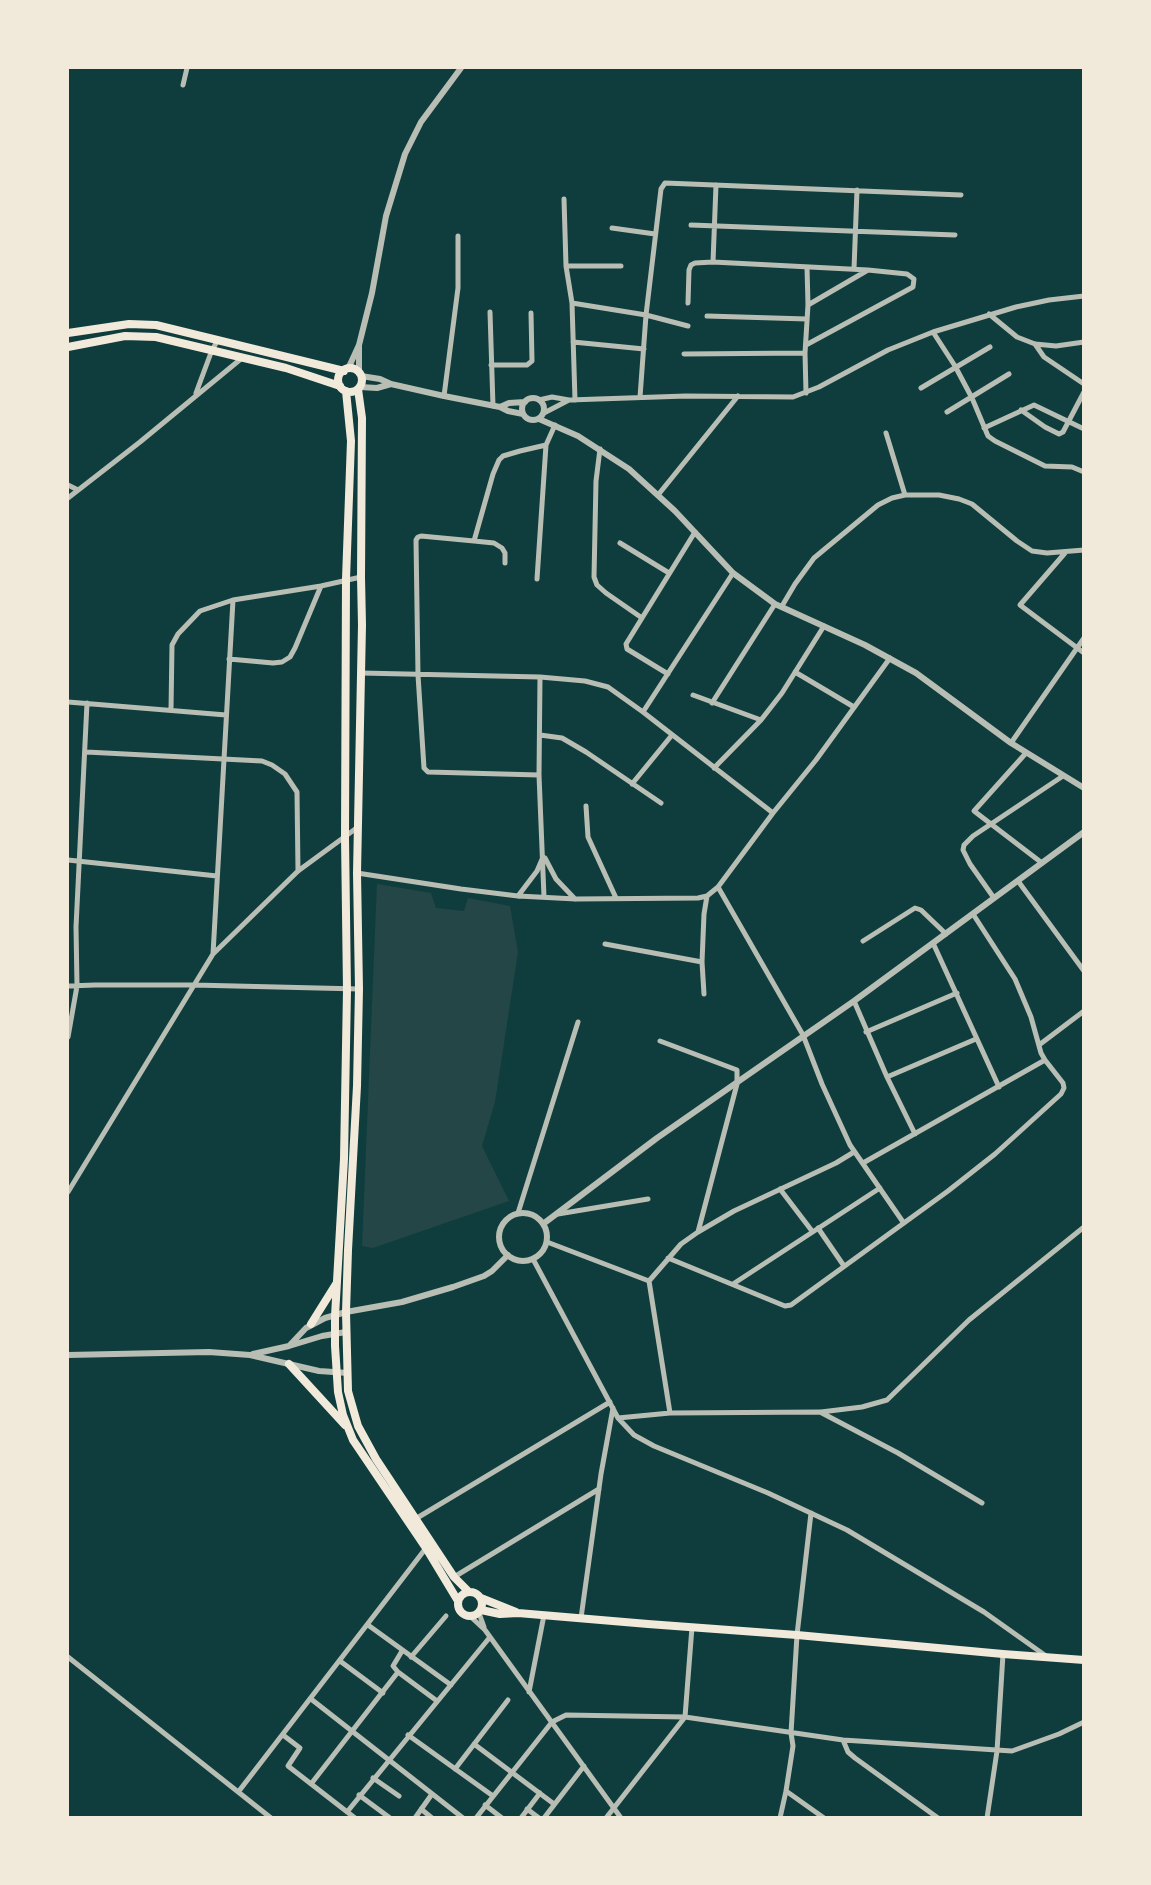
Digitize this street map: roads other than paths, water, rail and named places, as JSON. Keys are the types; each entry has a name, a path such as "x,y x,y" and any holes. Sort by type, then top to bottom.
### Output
{"main road":[{"path":"68,333 115,325 156,325 346,370 352,369 360,374 359,388 362,418 361,673 357,872 359,989 357,1086 346,1312 348,1392 358,1426 376,1459 454,1576 468,1592"},
{"path":"68,347 137,335 176,341 286,368 350,392 359,388"},
{"path":"346,370 339,378 343,389 351,441 346,579 345,837 347,990 344,1159 335,1316 337,1373 340,1403 346,1427"},
{"path":"311,1324 337,1282"},
{"path":"289,1364 346,1427 426,1548 458,1601 458,1608 462,1614 518,1613 1084,1660"},
{"path":"458,1601 468,1592 476,1593 481,1598 518,1613"},
{"path":"477,1613 482,1606 481,1598"}],"street":[{"path":"183,85 187,68"},
{"path":"346,370 359,345 372,293 386,216 405,154 421,122 461,68"},
{"path":"640,397 646,315 663,185 668,183 961,195"},
{"path":"712,262 716,185"},
{"path":"854,269 857,190"},
{"path":"564,198 566,266 572,303 572,400"},
{"path":"691,225 956,235"},
{"path":"612,228 656,234"},
{"path":"444,396 459,282 458,236"},
{"path":"688,303 691,265 695,263 712,262 868,270 911,276 915,281 913,287 806,345"},
{"path":"566,266 621,266"},
{"path":"806,393 807,267"},
{"path":"808,305 868,270"},
{"path":"500,407 509,403 525,402 532,398 539,400 552,397 572,400 640,397 793,397 806,393 888,350 932,332 989,314 1049,300 1084,296"},
{"path":"572,303 646,315 688,326"},
{"path":"490,312 493,406"},
{"path":"491,365 527,365 532,361 530,313"},
{"path":"989,314 1017,337 1035,344 1056,346 1084,342"},
{"path":"707,316 806,319"},
{"path":"932,332 955,366 972,398 988,436 995,442 1045,466 1072,467 1084,472"},
{"path":"196,394 212,350 218,340"},
{"path":"573,342 644,349"},
{"path":"1035,344 1044,357 1084,384"},
{"path":"359,345 360,374 380,378 392,384 500,407 523,414"},
{"path":"921,388 955,366 990,347"},
{"path":"684,354 805,353"},
{"path":"68,498 140,442 243,357"},
{"path":"947,412 1009,374"},
{"path":"359,388 377,388 392,384"},
{"path":"1021,410 1059,434 1063,432 1084,392"},
{"path":"658,494 738,396"},
{"path":"539,400 544,406 544,413"},
{"path":"539,419 544,413 572,400"},
{"path":"525,402 522,410 528,420 539,419 578,436 628,469 658,494 733,573 775,604 890,658 916,673 1011,743 1084,788"},
{"path":"984,428 1034,405 1084,429"},
{"path":"537,579 546,445 555,425"},
{"path":"886,433 905,494"},
{"path":"474,541 493,474 499,460 503,456 546,445"},
{"path":"600,449 596,481 594,577 597,585 606,593 642,618"},
{"path":"68,485 78,490"},
{"path":"782,606 814,558 878,505 905,494 939,495 972,504 1017,541 1032,550 1047,553 1084,550"},
{"path":"668,674 625,647 695,532"},
{"path":"505,563 502,548 494,543 418,537 416,540 418,675 424,768 426,770 539,774"},
{"path":"620,543 669,573"},
{"path":"1065,552 1020,605 1084,653"},
{"path":"643,712 733,573"},
{"path":"171,710 172,645 174,639 200,612 233,600 322,586 361,577"},
{"path":"229,659 273,663 282,662 290,657 322,586"},
{"path":"213,954 233,600"},
{"path":"712,703 775,604"},
{"path":"714,768 761,720 782,693 824,626"},
{"path":"1011,743 1084,638"},
{"path":"357,872 518,896 576,899 692,898 707,896 718,887 773,813 816,760 890,658"},
{"path":"796,672 854,708"},
{"path":"361,673 540,677 585,681 608,687 773,813"},
{"path":"540,677 539,774 544,854 544,897"},
{"path":"694,695 761,720"},
{"path":"68,702 226,715"},
{"path":"68,1037 77,986 76,927 88,703"},
{"path":"540,735 562,738 661,803"},
{"path":"632,784 672,735"},
{"path":"86,752 262,761 272,764 285,774 297,792 298,871"},
{"path":"1026,753 974,809 975,812 1042,863"},
{"path":"994,898 970,864 963,850 966,841 1063,776"},
{"path":"586,806 588,837 616,898"},
{"path":"68,1192 213,954 298,871 358,827"},
{"path":"543,1224 657,1138 854,1001 1084,832"},
{"path":"518,896 537,871 544,854"},
{"path":"544,854 556,879 576,899"},
{"path":"68,860 217,876"},
{"path":"1018,881 1084,971"},
{"path":"718,887 803,1035 822,1084 854,1152 903,1222"},
{"path":"704,994 702,962 704,914 707,896"},
{"path":"862,942 915,908 921,910 946,934"},
{"path":"668,1258 788,1306 948,1191 996,1154 1061,1094 1064,1088 1063,1083 1045,1060 1031,1018 1014,978 973,914"},
{"path":"933,943 999,1087"},
{"path":"605,944 702,962"},
{"path":"68,986 359,989"},
{"path":"866,1032 957,993"},
{"path":"854,1001 866,1032 915,1134"},
{"path":"1039,1045 1084,1011"},
{"path":"518,1213 578,1022"},
{"path":"887,1077 976,1039"},
{"path":"660,1040 737,1070 737,1084 698,1232"},
{"path":"863,1163 1045,1060"},
{"path":"670,1413 649,1281 681,1244 698,1232 734,1211 854,1152"},
{"path":"733,1284 880,1188"},
{"path":"780,1189 844,1266"},
{"path":"557,1214 648,1199"},
{"path":"518,1213 532,1215 543,1224 546,1230 546,1242 542,1250 533,1259 520,1260 508,1255 500,1242 499,1234 506,1220 518,1213"},
{"path":"618,1418 670,1413 820,1412 862,1407 887,1400 970,1320 1084,1227"},
{"path":"546,1242 649,1281"},
{"path":"289,1346 311,1324 346,1312 402,1302 461,1285 492,1271 508,1255"},
{"path":"533,1259 618,1418 634,1435 654,1446 768,1493 847,1530 943,1586 1046,1656"},
{"path":"250,1355 335,1333 346,1332"},
{"path":"68,1355 209,1352 250,1355 319,1371 348,1374"},
{"path":"581,1618 598,1490 612,1405"},
{"path":"417,1518 612,1405"},
{"path":"820,1412 898,1453 982,1503"},
{"path":"454,1576 598,1490"},
{"path":"780,1818 793,1746 791,1733 797,1635 811,1512"},
{"path":"239,1791 311,1700 426,1548"},
{"path":"477,1613 490,1637 621,1818"},
{"path":"529,1692 544,1615"},
{"path":"411,1657 446,1616"},
{"path":"368,1625 451,1685"},
{"path":"606,1818 685,1717 692,1627"},
{"path":"347,1812 490,1637"},
{"path":"402,1651 393,1666 398,1672 437,1701"},
{"path":"986,1818 997,1751 1003,1654"},
{"path":"68,1657 271,1818"},
{"path":"340,1661 383,1693"},
{"path":"311,1784 398,1672"},
{"path":"311,1700 463,1818"},
{"path":"455,1769 508,1700"},
{"path":"476,1818 552,1722 562,1716 571,1714 685,1717 843,1740 997,1751 1012,1751 1027,1746 1084,1722"},
{"path":"283,1735 300,1748 288,1766 354,1818"},
{"path":"408,1735 493,1796"},
{"path":"843,1740 848,1752 854,1758 938,1818"},
{"path":"474,1744 554,1804"},
{"path":"544,1818 584,1766"},
{"path":"373,1778 399,1796"},
{"path":"786,1791 824,1818"},
{"path":"521,1818 540,1793"},
{"path":"415,1818 432,1794"},
{"path":"359,1795 390,1818"},
{"path":"485,1805 502,1818"},
{"path":"421,1809 432,1818"},
{"path":"528,1809 539,1818"}]}
